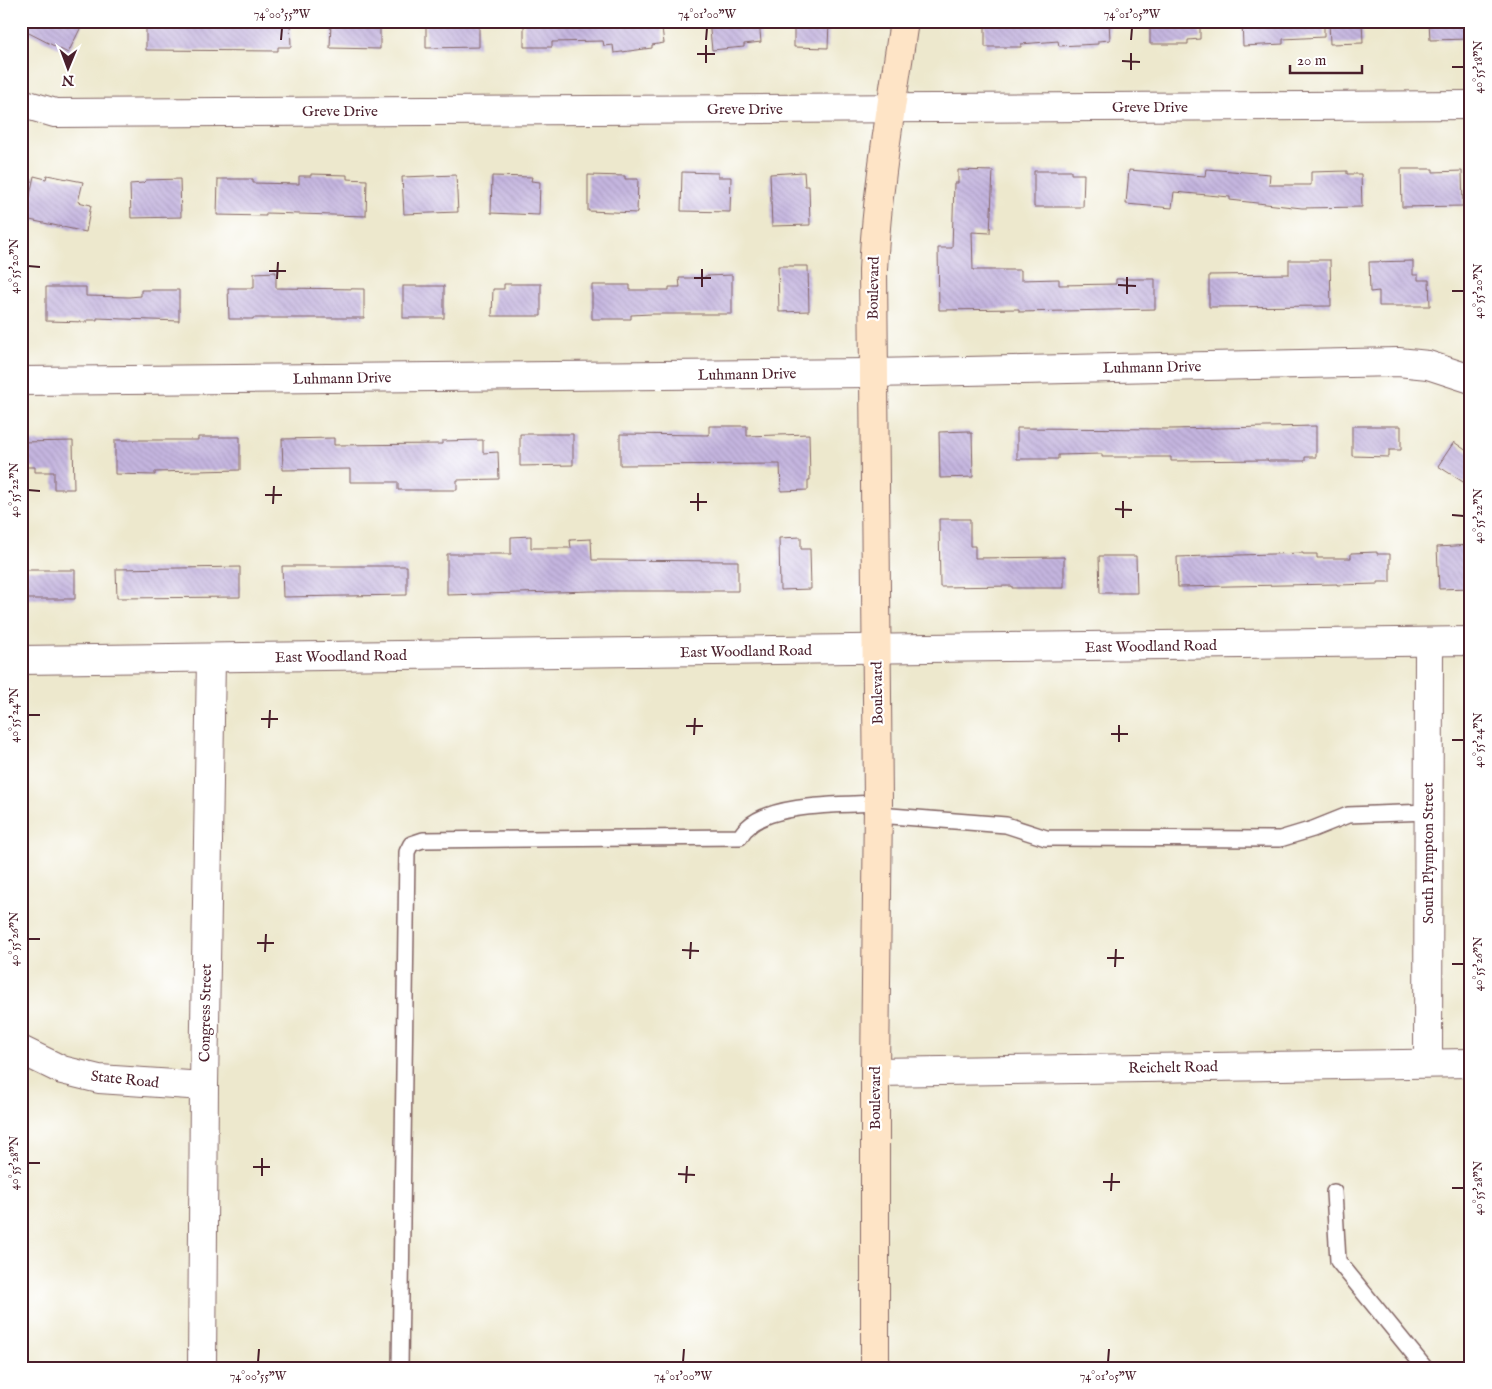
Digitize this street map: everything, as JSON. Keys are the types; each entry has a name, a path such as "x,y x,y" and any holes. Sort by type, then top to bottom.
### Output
{"street":[{"name":"Boulevard","path":"875,1368 874,1072 878,809 873,270 874,239 904,21"},
{"name":"Greve Drive","path":"21,103 55,113 1471,105"},
{"name":"Luhmann Drive","path":"21,381 874,373 1398,362 1428,365 1471,379"},
{"name":"East Woodland Road","path":"21,660 1471,641"},
{"name":"South Plympton Street","path":"1428,1063 1429,642"},
{"name":"Congress Street","path":"202,1368 204,1086 211,658"},
{"name":"State Road","path":"21,1050 62,1070 99,1079 204,1086"},
{"name":"Reichelt Road","path":"874,1072 1471,1063"}],"lane":[{"path":"400,1368 407,852 411,844 423,840 740,837 747,827 758,820 776,812 796,808 878,809 1006,825 1046,838 1280,839 1313,829 1348,815 1428,812"},
{"path":"1334,1192 1338,1261 1425,1368"}],"building":[{"path":"21,21 84,21 68,53 21,29"},
{"path":"146,21 290,21 291,47 278,47 278,51 146,50"},
{"path":"331,21 380,21 380,49 330,48"},
{"path":"426,21 479,21 479,47 426,48"},
{"path":"524,21 571,21 571,26 601,21 661,21 664,43 652,45 652,48 614,53 613,45 604,46 603,41 552,42 552,47 524,47"},
{"path":"709,21 759,21 761,42 744,44 744,47 712,50"},
{"path":"794,21 829,21 828,48 794,47"},
{"path":"985,21 1109,21 1110,40 1098,41 1098,44 1059,46 1058,41 1021,44 1021,47 985,47"},
{"path":"1150,21 1200,21 1200,39 1188,40 1188,44 1150,44"},
{"path":"1242,21 1324,21 1324,37 1283,39 1283,44 1243,46"},
{"path":"1329,21 1362,21 1363,43 1330,44"},
{"path":"1429,21 1471,21 1471,39 1430,40"},
{"path":"1206,169 1270,174 1269,185 1311,185 1311,172 1347,171 1347,174 1361,174 1362,207 1302,208 1230,200 1230,197 1174,192 1172,208 1126,204 1129,170 1205,176"},
{"path":"1401,169 1433,169 1433,172 1462,171 1463,206 1402,207"},
{"path":"958,170 993,171 990,233 972,232 973,270 1021,270 1021,280 1059,279 1059,285 1116,284 1116,279 1155,279 1155,309 1019,312 1019,309 939,310 938,248 952,248 954,183 958,183"},
{"path":"1034,171 1071,171 1071,174 1084,174 1083,207 1034,207"},
{"path":"682,172 718,173 718,177 731,177 730,212 681,211"},
{"path":"804,172 805,186 809,186 810,225 772,226 770,174"},
{"path":"311,174 347,175 347,179 367,180 366,216 266,213 266,216 217,215 218,179 253,179 253,183 299,184 299,176 311,176"},
{"path":"47,175 83,182 78,202 91,205 86,232 25,219 34,176 46,179"},
{"path":"456,175 458,212 404,214 402,177"},
{"path":"588,175 625,176 625,179 638,179 637,213 588,211"},
{"path":"492,176 532,177 531,181 540,182 539,215 491,213"},
{"path":"180,179 181,217 131,218 130,184 143,183 146,180"},
{"path":"1289,260 1330,260 1331,306 1209,307 1209,275 1289,274"},
{"path":"1413,261 1413,275 1418,275 1418,280 1429,280 1430,306 1379,306 1379,291 1370,292 1369,262"},
{"path":"778,266 808,266 809,311 779,312"},
{"path":"276,272 276,288 364,289 364,318 229,319 228,288 254,288 254,273"},
{"path":"732,275 732,314 651,314 631,315 631,319 592,319 592,285 630,285 630,290 669,290 669,287 680,287 679,278"},
{"path":"504,284 541,284 541,316 492,316 493,289 504,289"},
{"path":"403,286 444,286 444,318 403,318"},
{"path":"46,287 86,287 86,296 129,297 141,296 141,290 179,290 179,321 97,318 97,320 87,320 87,322 46,321"},
{"path":"709,426 747,426 747,436 809,434 810,480 808,480 808,490 781,491 780,464 620,465 620,434 709,435"},
{"path":"1316,426 1316,457 1305,457 1305,461 1171,461 1171,457 1102,457 1102,454 1058,455 1058,459 1017,459 1017,428 1171,429"},
{"path":"1352,426 1401,426 1401,450 1389,450 1389,457 1352,456"},
{"path":"969,431 969,433 972,433 973,477 940,478 939,432"},
{"path":"520,434 573,434 573,465 520,466"},
{"path":"198,437 240,437 240,470 155,472 155,475 115,474 115,440 198,440"},
{"path":"334,438 334,445 442,444 442,441 483,440 483,453 498,452 499,479 457,480 457,490 398,490 398,482 350,482 350,469 283,470 282,439"},
{"path":"73,441 74,489 54,489 54,472 35,472 35,467 23,467 22,442"},
{"path":"1454,442 1471,454 1471,487 1438,466"},
{"path":"939,519 970,519 970,546 975,546 975,558 1064,557 1064,588 1012,588 1012,586 940,587"},
{"path":"531,536 531,548 571,548 570,540 591,539 592,560 738,561 738,591 592,591 447,595 447,554 511,554 511,537"},
{"path":"801,537 801,549 810,549 811,589 780,590 779,538"},
{"path":"1471,545 1471,588 1439,589 1437,547"},
{"path":"1377,552 1377,554 1390,554 1390,582 1337,585 1178,587 1177,557 1303,553 1317,554 1317,558 1351,558 1351,553"},
{"path":"1099,556 1136,556 1137,593 1100,593"},
{"path":"282,566 407,566 407,595 283,597"},
{"path":"240,567 240,597 117,598 116,569"},
{"path":"23,570 75,570 75,599 24,599"}]}
